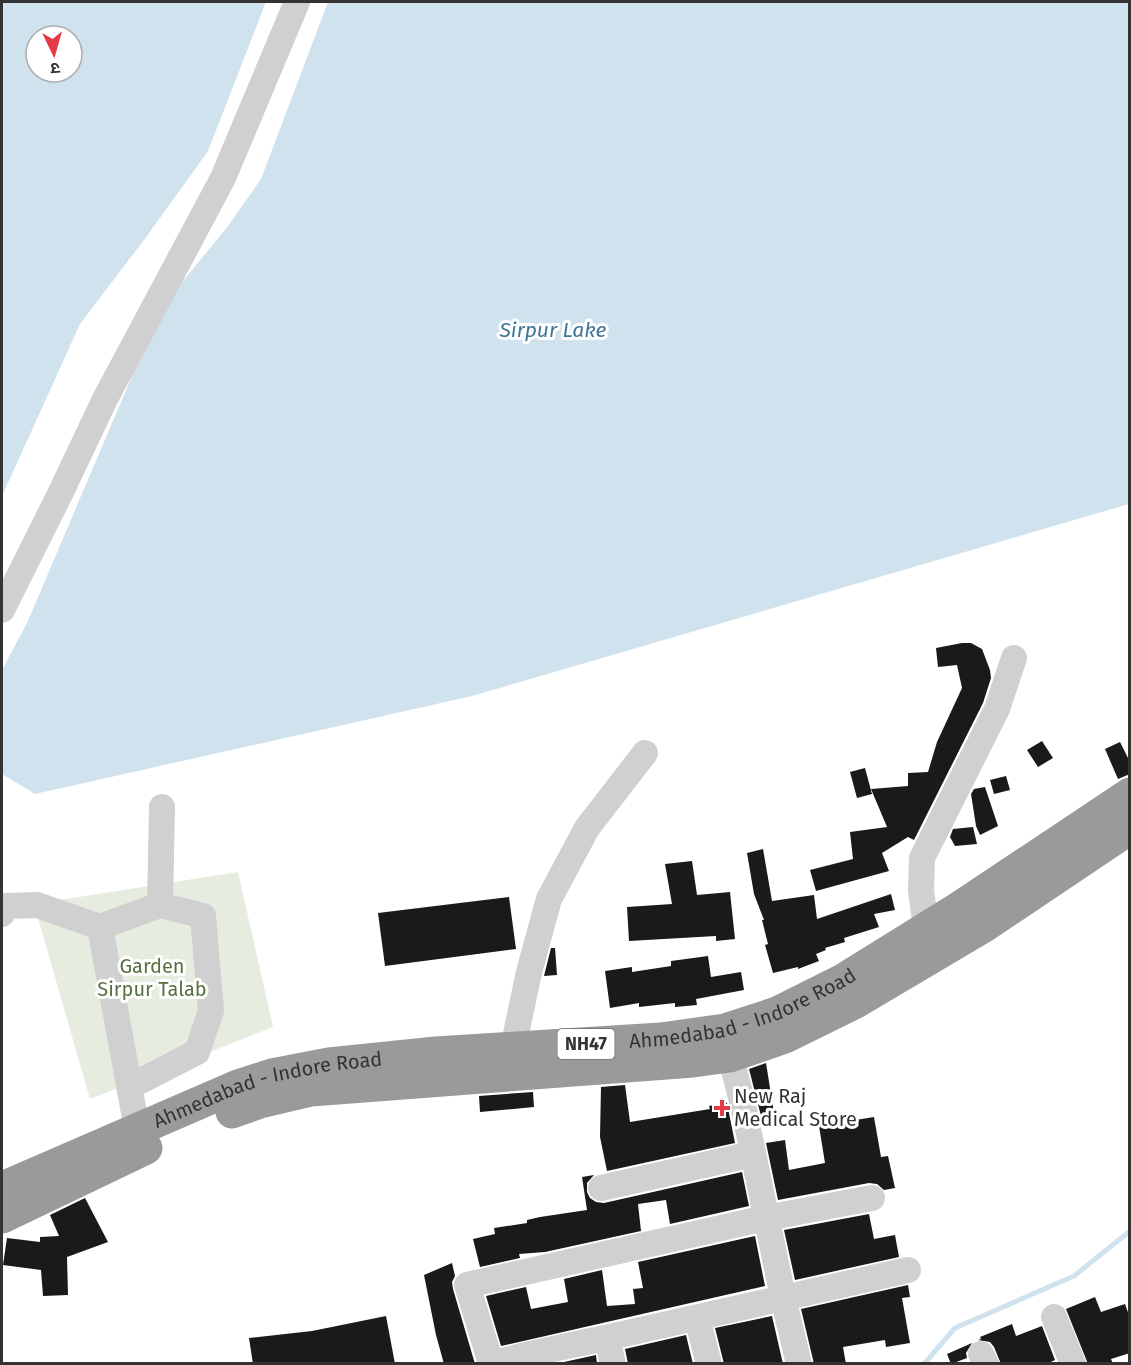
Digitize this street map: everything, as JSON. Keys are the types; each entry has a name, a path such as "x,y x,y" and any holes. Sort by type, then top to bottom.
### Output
{"highway":[{"name":"Ahmedabad - Indore Road","path":"20,1189 260,1102 311,1090 693,1061 777,1013 843,981 1130,794"},
{"name":"Ahmedabad - Indore Road","path":"2,1217 20,1189 137,1129 238,1086 272,1075 329,1064 436,1053 661,1039 727,1043 785,1037 854,1003 984,926 1130,828"}],"street":[{"path":"2,610 105,399 222,178 297,2"},
{"path":"926,929 921,890 922,858 997,708 1014,658"},
{"path":"513,1048 529,972 549,899 587,828 645,753"},
{"path":"160,905 162,807"},
{"path":"2,914 5,906 37,904 100,927 160,905 202,916 211,1011 197,1052 129,1087"},
{"path":"100,927 137,1129"},
{"path":"727,1043 743,1105 799,1364"},
{"path":"602,1188 753,1154"},
{"path":"872,1198 766,1218 466,1285 490,1363 531,1352 607,1338 908,1270"},
{"path":"697,1317 709,1364"},
{"path":"1054,1317 1073,1364"},
{"path":"607,1338 613,1364"}],"green space":[{"name":"Garden Sirpur Talab","path":"238,872 273,1027 90,1099 34,904"}],"water":[{"path":"2,2 266,2 208,151 80,324 2,496"},
{"name":"Sirpur Lake","path":"328,2 1129,2 1129,504 472,696 35,794 2,774 2,670 27,623 161,308 228,226 261,179"}],"building":[{"path":"971,643 982,649 991,678 983,703 914,840 908,837 882,853 889,871 816,891 810,870 853,859 850,832 887,827 871,789 908,786 908,773 928,772 937,742 962,688 957,665 938,667 936,648"},
{"path":"1042,741 1053,758 1038,767 1027,750"},
{"path":"1120,742 1130,762 1130,774 1118,779 1105,749"},
{"path":"865,768 872,794 857,798 850,772"},
{"path":"1006,776 1010,790 994,794 990,780"},
{"path":"985,787 998,826 980,835 976,826 971,794 974,789"},
{"path":"973,827 977,844 955,846 950,837 953,829"},
{"path":"763,849 772,901 814,895 817,919 891,894 895,910 874,914 879,927 844,938 845,942 825,948 826,950 816,954 819,961 798,969 798,967 773,973 765,945 768,944 762,920 764,920 754,894 747,853"},
{"path":"692,861 697,895 730,892 735,939 716,941 716,936 629,941 627,907 672,904 665,864"},
{"path":"509,897 516,949 385,966 378,913"},
{"path":"551,948 555,948 557,975 544,976"},
{"path":"708,956 711,977 741,972 744,990 696,999 697,1005 675,1007 675,1003 639,1007 639,1003 610,1008 605,971 632,967 632,972 671,966 671,961"},
{"path":"766,1063 774,1113 761,1116 749,1069"},
{"path":"625,1085 630,1122 710,1109 709,1106 727,1103 735,1143 607,1171 600,1137 601,1087"},
{"path":"533,1092 534,1107 480,1112 479,1096"},
{"path":"874,1117 881,1157 888,1156 895,1188 884,1190 877,1184 869,1183 778,1200 766,1143 785,1140 789,1170 825,1163 819,1126"},
{"path":"742,1172 749,1206 670,1224 666,1200 638,1204 641,1231 545,1252 519,1254 520,1258 480,1267 473,1239 495,1234 494,1228 527,1223 527,1220 540,1217 587,1210 582,1177 594,1175 587,1183 587,1192 596,1202 604,1203"},
{"path":"85,1198 108,1242 67,1257 68,1295 43,1296 41,1270 3,1265 7,1238 40,1242 40,1237 59,1236 50,1215"},
{"path":"869,1214 874,1239 895,1235 899,1257 795,1280 784,1230"},
{"path":"755,1236 765,1286 501,1346 486,1296 526,1287 531,1309 568,1302 564,1279 602,1270 607,1306 635,1304 633,1289 643,1288 638,1262"},
{"path":"452,1263 455,1276 452,1282 453,1289 475,1364 444,1364 436,1335 424,1275"},
{"path":"908,1285 910,1297 902,1298 910,1343 886,1347 885,1340 843,1347 846,1364 814,1364 801,1309"},
{"path":"1095,1297 1101,1312 1125,1304 1130,1318 1130,1353 1111,1359 1113,1364 1088,1364 1066,1309"},
{"path":"386,1316 395,1364 253,1364 249,1338 312,1331"},
{"path":"772,1316 783,1364 724,1364 715,1328"},
{"path":"1012,1324 1016,1336 1042,1326 1055,1360 1046,1364 1001,1364 990,1342 978,1340 981,1339 980,1337"},
{"path":"686,1335 693,1364 628,1364 625,1349"},
{"path":"972,1343 966,1353 967,1358 951,1364 947,1354"},
{"path":"596,1355 597,1364 557,1364 564,1362"}],"waterway":[{"path":"924,1364 955,1328 1074,1276 1130,1231"}],"place":[{"name":"New Raj Medical Store","path":"722,1108"}]}
